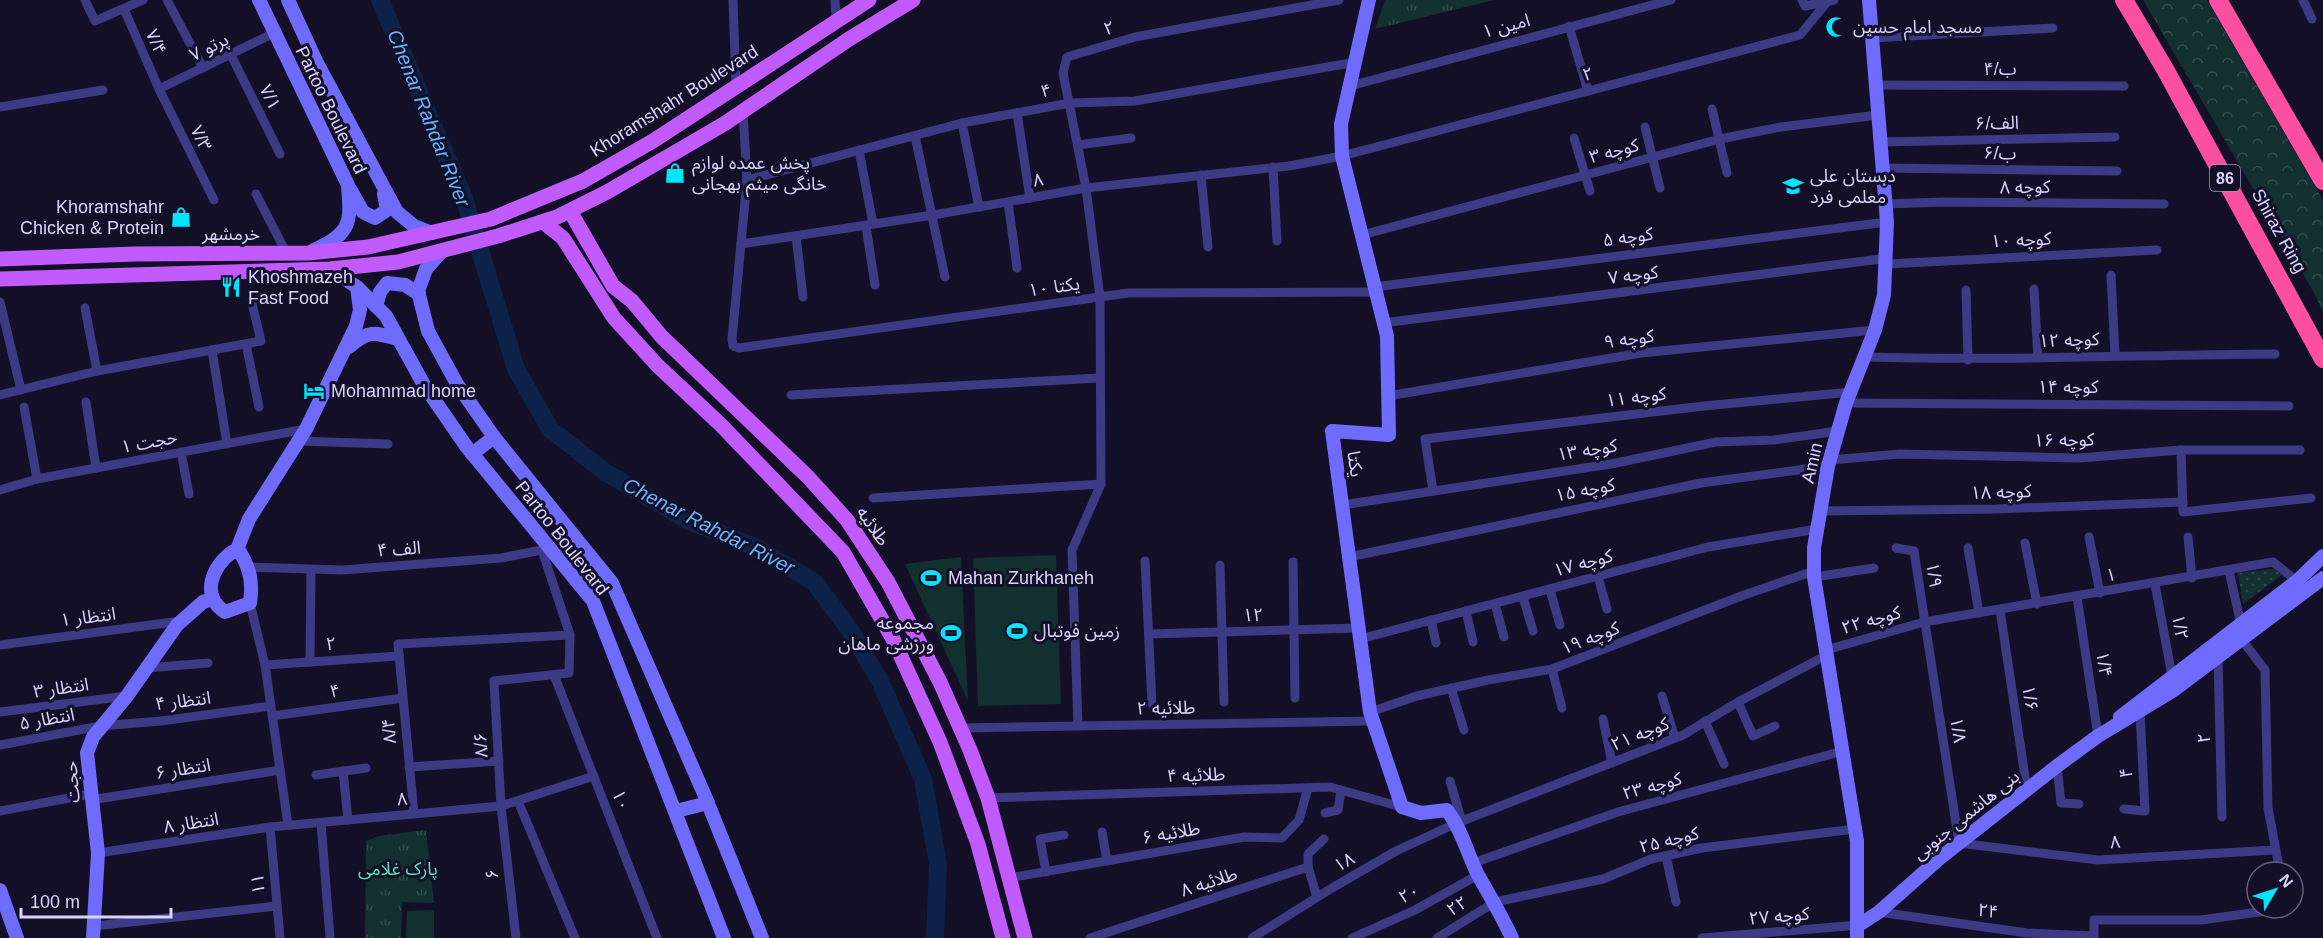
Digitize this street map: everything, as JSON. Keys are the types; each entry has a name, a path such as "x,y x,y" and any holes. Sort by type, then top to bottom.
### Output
{"highway":[{"name":"Shiraz Ring","path":"2124,0 2171,80 2323,359"},
{"path":"2218,0 2323,181"}],"main road":[{"name":"Khoramshahr Boulevard","path":"460,227 491,219 583,180 653,141 869,0"},
{"name":"خرمشهر","path":"0,279 330,269 398,262 498,236 570,211 743,111 849,39 913,0"},
{"name":"طلائیه","path":"570,211 613,286 632,301 662,337 745,414 847,520 888,582 940,682 988,798 1025,938"},
{"path":"543,222 563,238 614,318 658,366 721,425 843,552 894,639 940,742 978,844 1003,938"},
{"name":"خرمشهر","path":"0,259 140,254 308,253 368,247 460,227"},
{"path":"140,254 141,274"}],"street":[{"path":"85,0 94,21 143,0"},
{"path":"167,0 203,68"},
{"name":"Partoo Boulevard","path":"259,0 348,185 351,218 345,228 330,243 308,253"},
{"name":"Partoo Boulevard","path":"288,0 316,61 397,212 414,226 432,233"},
{"path":"733,0 736,86"},
{"path":"835,0 836,21"},
{"name":"۲","path":"1070,103 1063,72 1067,57 1136,37 1338,0"},
{"name":"یکتا","path":"1369,0 1341,124 1342,156 1387,336 1389,435 1332,431 1372,716 1402,807"},
{"name":"امین ۱","path":"1350,86 1650,2 1671,0"},
{"path":"1802,0 1805,6 1831,1"},
{"name":"Amin","path":"1858,932 1855,829 1814,574 1817,529 1829,463 1849,398 1875,330 1884,295 1887,222 1869,0"},
{"path":"2303,0 2312,19"},
{"name":"۲","path":"1342,156 1800,35 1831,1"},
{"name":"۷/۴","path":"124,9 159,89"},
{"path":"1569,26 1588,91"},
{"path":"1872,38 2053,28"},
{"name":"پرتو ۷","path":"159,89 274,33"},
{"name":"۷/۱","path":"231,55 280,154"},
{"name":"۴","path":"747,180 962,123 1070,103 1135,101 1356,62"},
{"name":"۴/ب","path":"1876,85 2124,86"},
{"name":"۷/۳","path":"159,89 213,200"},
{"path":"0,107 103,90"},
{"path":"1070,103 1086,188 1100,297 1101,484 1072,550 1078,726"},
{"path":"1712,109 1727,173"},
{"path":"741,244 747,180 743,111"},
{"path":"1017,113 1030,198"},
{"name":"کوچه ۳","path":"1362,235 1720,139 1781,127 1878,115"},
{"path":"962,123 979,207"},
{"path":"1646,127 1660,188"},
{"path":"915,136 945,277"},
{"name":"۶/الف","path":"1880,142 2115,137"},
{"path":"1078,145 1131,138"},
{"path":"1574,138 1590,191"},
{"path":"859,150 870,225 875,285"},
{"name":"۸","path":"741,244 933,215 1086,188 1273,167 1342,156"},
{"path":"1273,167 1277,241"},
{"name":"ب/۶","path":"1883,168 2117,171"},
{"path":"1201,175 1208,247"},
{"path":"348,185 363,212 375,218 382,215 387,207 379,181"},
{"path":"256,194 286,254"},
{"path":"1008,202 1017,268"},
{"name":"کوچه ۸","path":"1886,204 1943,202 2164,204"},
{"name":"کوچه ۵","path":"1375,290 1887,222"},
{"path":"796,236 803,297"},
{"name":"۱۰ یکتا","path":"741,244 732,339 734,346 739,348 1128,293 1375,290"},
{"name":"کوچه ۱۰","path":"1887,261 2157,250"},
{"path":"376,306 380,292 387,283 405,285 419,294 426,269 442,251"},
{"name":"کوچه ۷","path":"1383,324 1887,261"},
{"name":"Partoo Boulevard","path":"330,269 357,287 386,316 424,385 472,454 546,550 593,601 724,938"},
{"path":"2111,275 2115,355"},
{"path":"250,603 225,612 214,605 209,592 214,574 224,558 236,552 249,519 306,429 356,326 360,310 357,287"},
{"path":"2034,289 2038,358"},
{"path":"1966,290 1968,360"},
{"name":"Partoo Boulevard","path":"419,294 428,331 457,384 494,436 612,583 708,803 762,938"},
{"path":"0,395 98,370 261,341 251,299"},
{"path":"0,302 21,390"},
{"path":"85,308 98,370"},
{"name":"کوچه ۹","path":"1388,396 1641,353 1875,330"},
{"path":"342,353 363,335 376,333 398,339"},
{"path":"246,344 259,407"},
{"path":"212,350 227,444"},
{"name":"کوچه ۱۲","path":"1865,357 1968,360 2115,355 2275,354"},
{"path":"791,395 1099,378"},
{"name":"کوچه ۱۴","path":"1849,398 2289,406"},
{"name":"کوچه ۱۱","path":"1433,491 1425,439 1704,406 1849,398"},
{"path":"86,402 96,468"},
{"path":"24,407 37,479"},
{"name":"حجت ۱","path":"0,490 37,479 306,429"},
{"name":"کوچه ۱۳","path":"1342,505 1632,460 1716,442 1774,440 1838,431"},
{"path":"472,454 494,436"},
{"path":"298,441 387,444"},
{"path":"2181,450 2183,512 2312,498"},
{"name":"کوچه ۱۶","path":"1829,463 1900,454 2079,458 2181,450 2300,450"},
{"path":"181,452 189,494"},
{"name":"کوچه ۱۵","path":"1349,556 1701,483 1829,463"},
{"path":"873,498 1101,484"},
{"name":"کوچه ۱۸","path":"1820,511 1996,510 2183,502"},
{"name":"کوچه ۱۷","path":"1360,633 1431,620 1708,547 1817,529"},
{"path":"2089,537 2100,593"},
{"path":"2188,537 2192,578"},
{"path":"2025,543 2037,604"},
{"name":"۱/۹","path":"1896,548 1914,551 1924,622"},
{"path":"1968,548 1979,613"},
{"path":"546,550 570,635 569,673 554,675"},
{"name":"۴ الف","path":"249,567 311,570 501,558 546,550"},
{"path":"236,552 240,552 249,567 252,586 250,603 265,665 288,825"},
{"name":"بنی هاشمی جنوبی","path":"1858,932 1959,843 2098,736 2135,703 2296,581 2323,556"},
{"path":"1145,561 1152,705"},
{"path":"1293,562 1296,698"},
{"name":"۱","path":"1924,622 2192,578 2273,562 2296,581"},
{"path":"1220,565 1224,702"},
{"name":"کوچه ۱۹","path":"1372,716 1417,696 1552,669 1744,595 1814,574 1874,568"},
{"path":"310,662 311,570"},
{"path":"2229,571 2241,624"},
{"path":"1598,577 1607,609"},
{"name":"بنی هاشمی جنوبی","path":"2098,736 2140,712 2218,658 2323,578"},
{"name":"۱/۲","path":"2155,584 2172,676"},
{"path":"1550,590 1560,625"},
{"path":"1523,597 1533,631"},
{"name":"۱/۴","path":"2077,597 2098,736"},
{"name":"حجت","path":"94,932 98,853 87,753 100,726 127,696 181,621 203,602 212,599"},
{"path":"1495,604 1504,637"},
{"name":"۱/۶","path":"2000,610 2027,790"},
{"path":"1466,611 1473,642"},
{"path":"1431,620 1436,643"},
{"name":"انتظار ۱","path":"0,645 181,621"},
{"name":"کوچه ۲۲","path":"1827,653 1924,622"},
{"name":"۱/۸","path":"1924,622 1959,843"},
{"name":"۱۲","path":"1149,634 1294,630 1360,633"},
{"name":"۸/۴","path":"414,814 398,644 570,635"},
{"path":"2242,640 2265,670 2268,808 2278,860"},
{"name":"کوچه ۲۱","path":"1459,822 1675,738 1827,653"},
{"name":"۲","path":"265,665 399,656"},
{"name":"۲","path":"2218,658 2222,818"},
{"path":"146,668 208,663"},
{"path":"1552,669 1562,708"},
{"name":"۸/۶","path":"501,806 494,681 554,675"},
{"name":"۱۰","path":"554,675 657,938"},
{"path":"1451,688 1464,730"},
{"name":"انتظار ۳","path":"0,712 127,696"},
{"path":"1662,696 1675,738"},
{"name":"۴","path":"272,716 403,698"},
{"path":"1738,702 1753,736 1775,726"},
{"name":"انتظار ۴","path":"100,726 271,706"},
{"name":"۴","path":"2124,809 2145,811 2140,712"},
{"name":"طلائیه ۲","path":"960,728 1372,716"},
{"path":"1603,719 1612,763"},
{"path":"1705,721 1724,764"},
{"name":"انتظار ۵","path":"0,745 100,726"},
{"name":"کوچه ۲۳","path":"1476,869 1618,812 1843,751"},
{"path":"409,767 499,761"},
{"path":"2057,766 2061,803 2079,804"},
{"path":"316,775 366,768"},
{"name":"انتظار ۶","path":"0,811 280,770"},
{"path":"343,771 348,820"},
{"name":"۸","path":"288,825 501,806 594,776"},
{"path":"1450,781 1459,822 1476,869 1512,938"},
{"name":"طلائیه ۴","path":"988,798 1330,787 1402,807"},
{"name":"طلائیه ۶","path":"1009,878 1244,837 1282,838 1299,820 1308,788"},
{"path":"1325,813 1338,810 1341,790"},
{"path":"518,801 576,938"},
{"path":"676,811 708,803"},
{"name":"۶","path":"501,806 516,938"},
{"path":"1402,807 1421,813 1447,810 1459,822"},
{"name":"۱۸","path":"1252,938 1396,851 1459,822"},
{"path":"321,823 330,938"},
{"name":"انتظار ۸","path":"98,853 288,825"},
{"name":"۱۱","path":"270,827 280,938"},
{"name":"کوچه ۲۵","path":"1495,902 1603,879 1666,856 1702,848 1855,829"},
{"path":"1102,832 1107,861"},
{"path":"1046,872 1040,839 1064,835"},
{"path":"1317,897 1308,867 1308,854 1324,839"},
{"name":"۸","path":"1959,843 2098,860 2276,850"},
{"path":"1666,856 1676,902"},
{"name":"طلائیه ۸","path":"1090,938 1308,867"},
{"name":"۲۰","path":"1352,938 1415,910 1476,869"},
{"path":"0,890 17,938"},
{"name":"۲۲","path":"1437,938 1495,902"},
{"path":"94,932 277,906"},
{"name":"۲۴","path":"1879,912 2027,933 2093,937"},
{"path":"2093,937 2094,920 2201,920 2245,914"},
{"name":"کوچه ۲۷","path":"1702,938 1858,932"}],"green space":[{"path":"1385,0 1494,0 1375,29"},
{"path":"2143,0 2207,0 2323,200 2323,312 2313,291"},
{"name":"زمین فوتبال","path":"1056,555 1061,704 978,706 973,558"},
{"name":"مجموعه ورزشی ماهان","path":"961,557 968,701 905,564"},
{"path":"2273,569 2282,575 2243,604 2238,573"},
{"name":"پارک غلامی","path":"426,830 434,903 402,902 401,938 365,938 366,841 379,836"},
{"path":"434,910 434,938 406,938 407,911"}],"waterway":[{"name":"Chenar Rahdar River","path":"380,0 464,198 516,369 550,429 605,472 689,521 757,548 814,582 850,630 880,681 923,779 938,864 935,938"}],"place":[{"name":"مسجد امام حسین","path":"1836,27"},
{"name":"پخش عمده لوازم خانگی میثم بهجانی","path":"675,173"},
{"name":"دبستان علی معلمی فرد","path":"1793,186"},
{"name":"Khoramshahr Chicken & Protein","path":"181,217"},
{"name":"Khoshmazeh Fast Food","path":"231,287"},
{"name":"Mohammad home","path":"314,391"},
{"name":"Mahan Zurkhaneh","path":"931,578"},
{"name":"زمین فوتبال","path":"1017,631"},
{"name":"مجموعه ورزشی ماهان","path":"951,633"}]}
